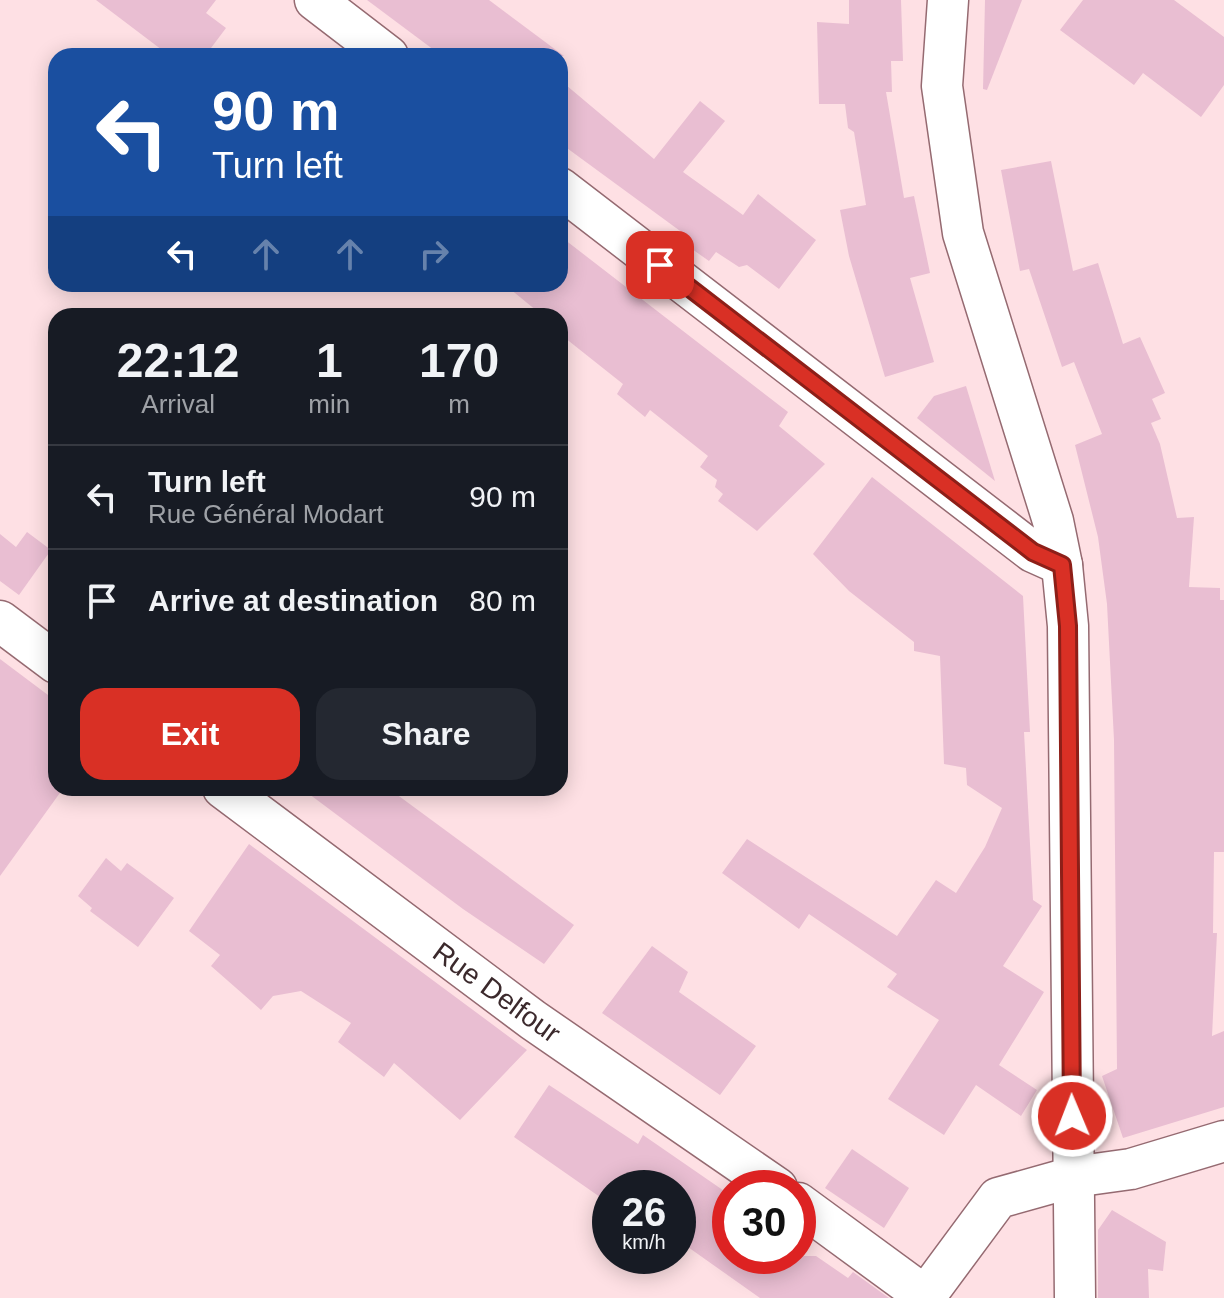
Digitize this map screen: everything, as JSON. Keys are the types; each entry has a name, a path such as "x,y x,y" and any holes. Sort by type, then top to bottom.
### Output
{"street":[{"path":"315,0 378,48"},
{"path":"948,0 942,86 963,233 1053,521 1062,565 1068,626 1075,1298"},
{"path":"568,194 1033,552 1062,565"},
{"path":"0,621 48,657"},
{"name":"Rue Delfour","path":"234,796 533,1020 751,1170"},
{"path":"816,1216 925,1297 998,1198 1073,1177 1131,1169 1224,1141"}],"building":[{"path":"96,0 216,0 206,13 226,28 211,48 159,48"},
{"path":"367,0 489,0 553,48 431,48"},
{"path":"849,0 901,0 903,61 891,61 892,92 886,92 904,198 914,196 930,273 910,278 934,362 885,377 849,256 840,210 866,205 854,132 848,128 845,104 819,104 817,22 849,24"},
{"path":"985,0 1022,0 987,90 983,89"},
{"path":"1083,0 1174,0 1224,37 1224,85 1201,117 1143,73 1134,85 1060,30"},
{"path":"568,87 654,159 700,101 725,121 683,172 743,215 758,194 816,240 779,289 747,265 739,267 716,252 709,261 682,242 687,236 568,149"},
{"path":"1051,161 1073,271 1098,263 1123,344 1140,337 1165,393 1152,399 1161,419 1151,423 1160,444 1177,518 1194,517 1189,587 1220,588 1220,600 1224,600 1224,852 1214,852 1213,933 1217,933 1212,1036 1224,1031 1224,1107 1123,1138 1102,1076 1117,1069 1114,740 1107,604 1098,537 1075,445 1102,434 1074,362 1062,367 1029,269 1020,271 1001,170"},
{"path":"568,242 788,412 779,426 825,464 757,531 718,501 723,494 715,487 717,480 700,467 708,456 650,410 645,417 617,394 623,384 568,340 568,308 533,308 514,292 568,292"},
{"path":"966,386 995,481 917,418 934,396"},
{"path":"872,477 1023,596 1030,732 1024,732 1033,900 1042,906 1003,966 1044,992 999,1065 1037,1090 1021,1116 976,1085 944,1135 888,1099 939,1020 887,987 897,974 809,914 799,929 722,873 747,839 897,936 936,880 956,893 985,847 1002,808 967,785 966,768 944,764 940,656 914,651 914,642 849,591 813,554"},
{"path":"27,532 48,548 48,554 19,595 0,581 0,534 16,547"},
{"path":"0,659 48,695 48,796 58,796 0,876"},
{"path":"312,796 399,796 574,925 544,964 463,909"},
{"path":"249,844 527,1050 460,1120 394,1063 384,1077 338,1042 351,1023 301,991 273,996 261,1010 211,966 220,955 189,931"},
{"path":"106,858 121,871 127,863 174,898 138,947 90,911 92,908 78,896"},
{"path":"652,946 688,972 679,992 756,1046 720,1095 602,1013"},
{"path":"549,1085 638,1144 643,1135 694,1170 592,1170 592,1191 514,1137"},
{"path":"852,1149 909,1188 884,1228 825,1188"},
{"path":"696,1172 712,1183 712,1264 696,1253"},
{"path":"1112,1210 1166,1242 1163,1271 1148,1269 1149,1298 1098,1298 1098,1230"},
{"path":"816,1256 848,1278 853,1272 889,1298 760,1298 726,1274 816,1274"}],"route":[{"path":"660,265 1033,552 1062,565 1068,626 1072,1116"}]}
